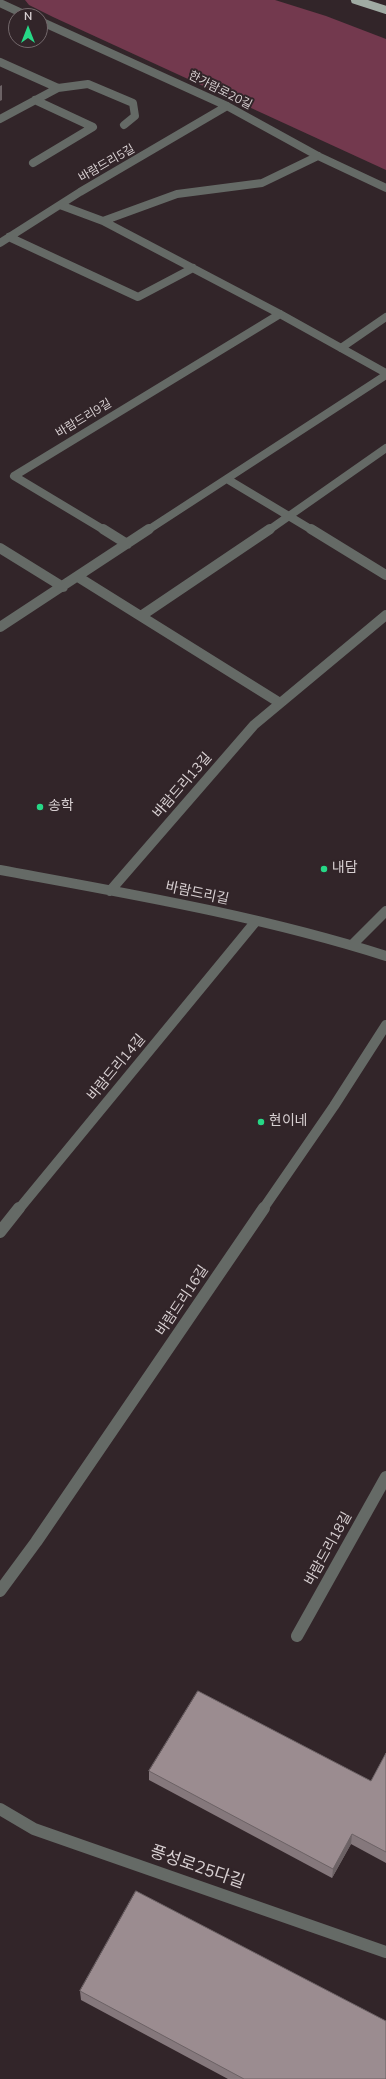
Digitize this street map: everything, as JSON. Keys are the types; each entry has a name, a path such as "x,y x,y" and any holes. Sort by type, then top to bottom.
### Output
{"main road":[{"path":"354,0 386,10"}],"street":[{"path":"0,3 11,8"},
{"name":"한가람로20길","path":"48,25 227,106 318,156 386,188"},
{"path":"0,62 58,88"},
{"path":"0,119 58,88 88,84 133,104 135,116 124,125"},
{"path":"33,163 93,127 35,100"},
{"name":"바람드리5길","path":"0,242 227,106"},
{"path":"103,221 177,194 262,183 318,156"},
{"path":"0,628 386,374 280,314 103,221 60,205"},
{"path":"9,237 138,297 193,268"},
{"name":"바람드리9길","path":"127,544 14,476 280,314"},
{"path":"341,348 386,317"},
{"path":"141,616 289,517 386,448"},
{"path":"227,479 386,576"},
{"path":"0,548 62,586"},
{"path":"78,577 280,703"},
{"name":"바람드리13길","path":"110,891 254,725 386,615"},
{"name":"바람드리길","path":"0,870 211,910 352,945 386,956"},
{"path":"352,945 386,911"},
{"name":"바람드리14길","path":"0,1232 256,921"},
{"name":"바람드리16길","path":"0,1591 36,1542 325,1119 386,1025"},
{"name":"바람드리18길","path":"297,1636 386,1477"},
{"name":"풍성로25다길","path":"0,1809 34,1829 386,1952"}],"shaded area":[{"path":"25,0 275,0 326,16 386,39 386,170 53,17 48,14 48,8 35,8 29,5"}],"building":[{"path":"198,1691 371,1781 386,1753 386,1852 352,1834 333,1869 149,1771"},
{"path":"136,1891 386,2021 386,2079 244,2079 80,1991"}],"place":[{"name":"송학","path":"40,807"},
{"name":"내담","path":"324,869"},
{"name":"현이네","path":"261,1122"}]}
